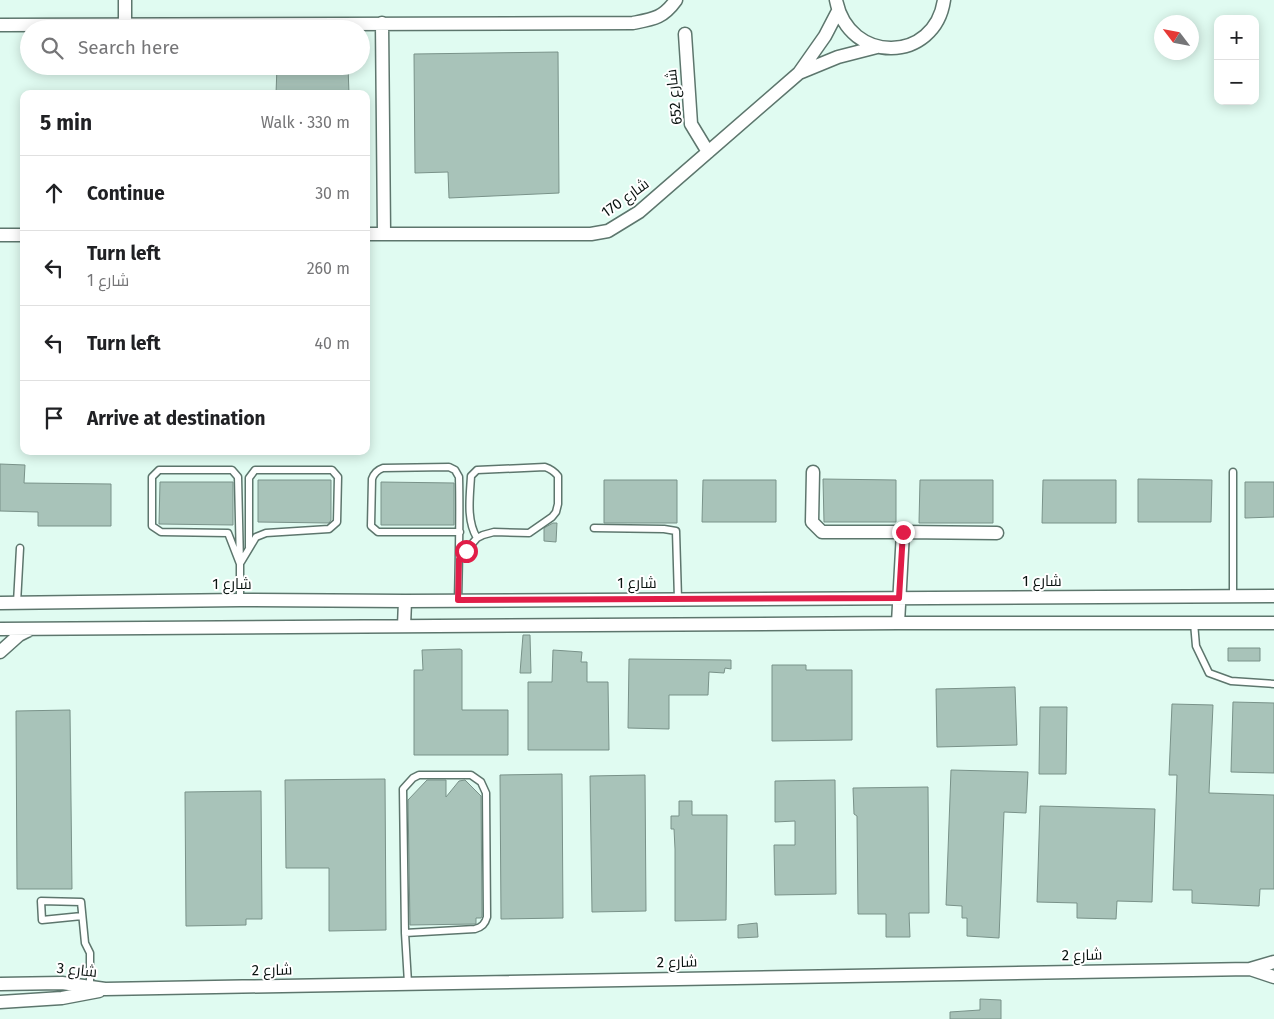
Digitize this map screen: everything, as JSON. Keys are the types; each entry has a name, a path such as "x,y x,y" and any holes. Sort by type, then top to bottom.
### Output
{"street":[{"path":"124,0 125,20"},
{"path":"370,23 633,23 651,20 667,13 676,0"},
{"name":"شارع 170","path":"799,73 838,57 877,47 905,46 918,40 929,32 938,21 944,0"},
{"path":"837,6 844,24 853,34 864,42 877,47"},
{"name":"شارع 170","path":"370,234 590,234 608,231 639,212 799,73 824,36 837,6"},
{"path":"382,23 384,234"},
{"path":"0,25 20,25"},
{"name":"شارع 652","path":"684,34 691,124 708,152"},
{"path":"0,235 20,235"},
{"path":"813,472 812,522 822,532 997,533"},
{"path":"898,623 903,532"},
{"name":"شارع 1","path":"0,603 240,600 405,601 1274,596"},
{"path":"404,626 405,601"},
{"path":"0,628 1274,623"},
{"path":"0,652 8,643 31,629"},
{"name":"شارع 2","path":"105,989 1250,969 1274,962"},
{"name":"شارع 2","path":"1250,969 1274,977"},
{"name":"شارع 3","path":"0,984 48,983 105,989"},
{"name":"شارع 3","path":"0,1002 62,998 105,989"}],"lane":[{"path":"458,600 460,532 460,477 455,470 449,467 383,468 374,474 372,479 371,526 374,530 378,532 460,532"},
{"path":"459,559 476,538 494,532 529,533 552,517 556,512 558,504 558,476 556,473 545,467 477,470 474,472 471,476 470,518 476,538"},
{"path":"240,564 228,533 161,532 152,526 152,477 160,470 232,470 238,477 240,564 240,600"},
{"path":"240,564 256,537 266,533 329,529 337,522 338,477 332,470 255,470 249,478 249,546"},
{"path":"1233,472 1233,596"},
{"path":"594,528 664,529 676,531 678,599"},
{"path":"17,603 20,548"},
{"path":"1194,623 1196,646 1209,673 1231,681 1274,684"},
{"path":"406,933 475,929 480,928 486,922 486,793 481,782 471,776 419,775 413,778 403,789 406,933 408,983"},
{"path":"82,916 42,920 41,901 81,902 85,943 90,953 90,986"}],"building":[{"path":"558,52 559,193 449,198 448,172 415,173 414,54"},
{"path":"277,75 348,75 349,90 276,90"},
{"path":"0,464 25,465 24,483 111,484 111,526 38,526 38,512 0,511"},
{"path":"823,479 896,480 896,522 824,522"},
{"path":"1138,479 1212,480 1211,522 1138,522"},
{"path":"258,480 331,480 331,520 329,523 258,522"},
{"path":"604,480 677,480 677,523 604,523"},
{"path":"703,480 776,480 776,522 702,522"},
{"path":"920,480 993,480 993,523 919,523"},
{"path":"1043,480 1116,480 1116,523 1042,523"},
{"path":"160,482 233,482 233,525 159,524"},
{"path":"381,482 454,483 454,525 381,525"},
{"path":"1245,482 1274,482 1274,517 1245,518"},
{"path":"557,523 556,542 544,541 544,528"},
{"path":"523,635 530,635 531,673 520,673"},
{"path":"1228,648 1260,648 1260,661 1228,661"},
{"path":"422,650 462,650 462,710 508,710 508,755 414,755 414,670 423,670"},
{"path":"553,650 582,652 581,662 587,662 587,682 608,682 609,750 528,750 528,682 552,682"},
{"path":"629,659 731,660 731,669 725,668 724,673 709,672 708,695 669,695 669,729 628,728"},
{"path":"772,665 806,665 806,670 852,670 852,740 772,741"},
{"path":"1015,687 1017,745 937,747 936,689"},
{"path":"1233,702 1274,703 1274,773 1231,772"},
{"path":"1172,704 1213,705 1209,793 1274,795 1274,889 1260,889 1259,906 1192,903 1192,890 1173,890 1177,775 1169,775"},
{"path":"1040,707 1067,707 1066,774 1039,774"},
{"path":"70,710 72,889 17,889 16,711"},
{"path":"951,770 1028,772 1026,813 1004,812 999,938 967,936 967,918 962,918 962,906 946,905"},
{"path":"562,774 563,918 501,919 500,775"},
{"path":"645,775 646,911 592,912 590,776"},
{"path":"385,779 386,930 329,931 329,868 286,868 285,780"},
{"path":"427,780 446,780 446,797 459,781 465,780 481,796 482,916 481,918 476,918 476,924 410,925 408,800"},
{"path":"835,780 836,894 775,895 774,845 795,845 795,821 775,822 775,781"},
{"path":"928,787 929,913 909,913 910,937 886,937 886,914 858,914 857,816 854,814 853,788"},
{"path":"261,791 262,919 246,919 246,925 186,926 185,792"},
{"path":"679,801 692,801 692,815 727,815 726,920 675,921 675,849 674,829 671,829 671,816 679,816"},
{"path":"1040,806 1155,809 1152,902 1117,901 1116,919 1077,918 1077,903 1037,902"},
{"path":"757,923 758,937 738,938 738,925"},
{"path":"980,999 1001,1000 1001,1019 950,1019 950,1012 980,1010"}],"route":[{"path":"466,551 459,559 458,600 899,598 903,532"}]}
